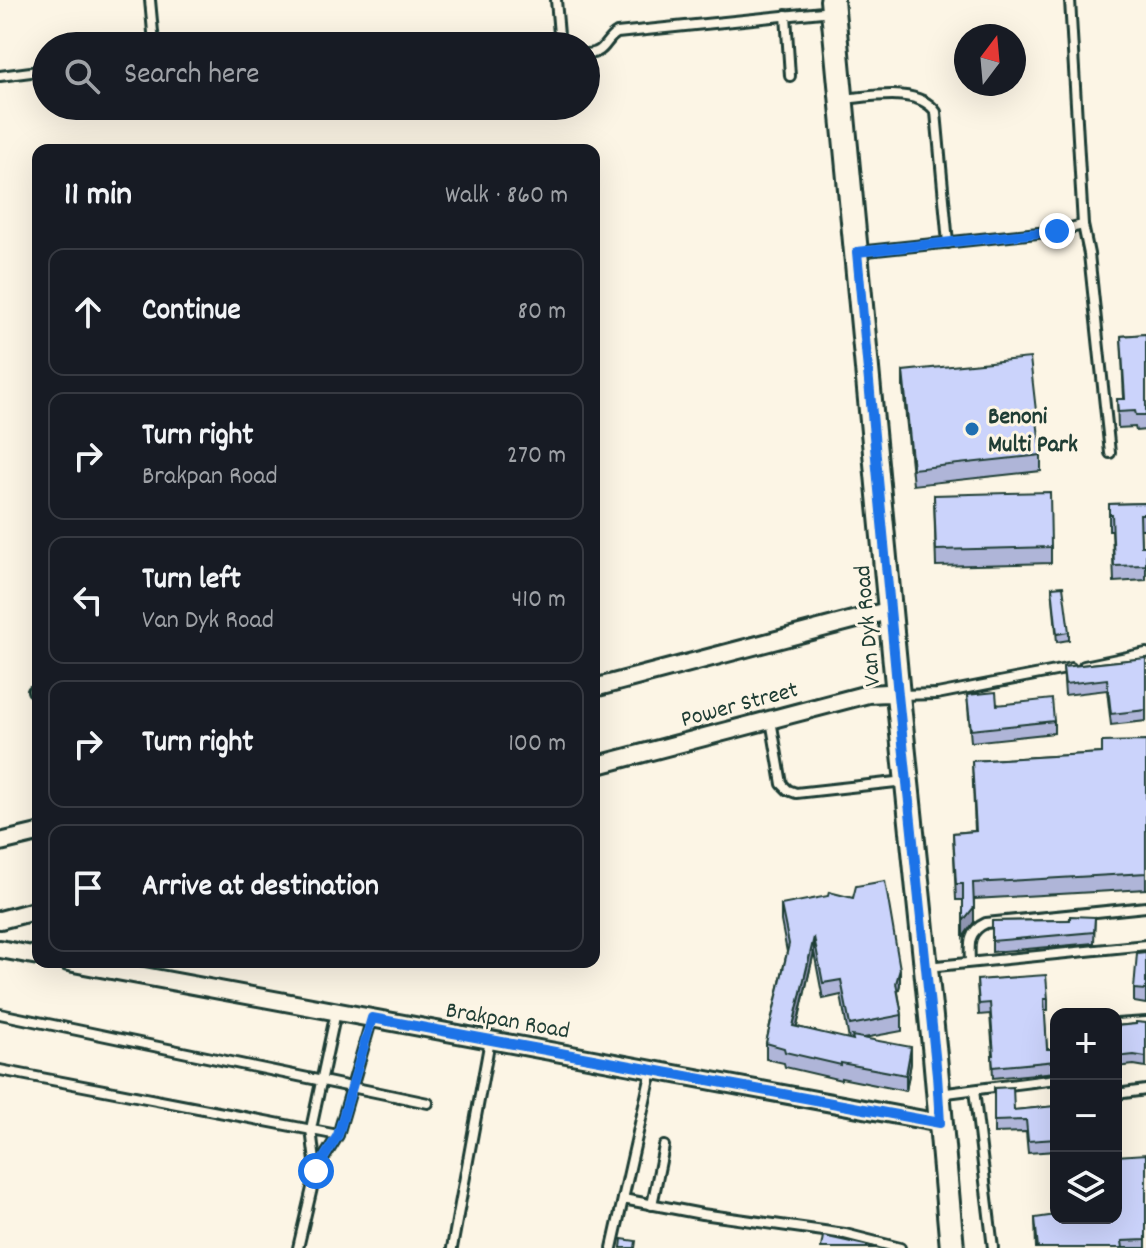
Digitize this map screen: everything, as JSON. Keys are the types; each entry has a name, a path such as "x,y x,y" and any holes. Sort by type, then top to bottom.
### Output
{"main road":[{"name":"Van Dyk Road","path":"832,6 952,1248"}],"street":[{"path":"600,686 891,610"},
{"name":"Power Street","path":"600,764 868,694 898,695"},
{"path":"0,842 32,834"},
{"path":"0,920 32,912"},
{"path":"0,949 32,955"},
{"name":"Brakpan Road","path":"100,968 940,1123"}],"lane":[{"path":"150,0 153,32"},
{"path":"556,0 559,32"},
{"path":"1070,0 1083,225 1089,254 1110,453"},
{"path":"600,52 617,33 786,15 832,6"},
{"path":"786,15 790,76"},
{"path":"0,76 32,72"},
{"path":"842,99 911,96 932,106 936,112 948,243"},
{"path":"857,252 1057,231 1083,225"},
{"path":"898,695 948,692 1146,653"},
{"path":"771,720 782,784 788,790 796,793 907,780"},
{"path":"970,961 970,938 979,926 986,923 1146,907"},
{"path":"926,967 1146,945"},
{"path":"316,1171 311,1129 336,1012"},
{"path":"0,1014 428,1103"},
{"path":"298,1248 316,1171 338,1135 372,1018"},
{"path":"1122,1024 1146,1022"},
{"path":"452,1248 490,1040"},
{"path":"0,1070 338,1135"},
{"path":"612,1248 652,1070"},
{"path":"939,1095 1050,1080"},
{"path":"974,1090 993,1248"},
{"path":"1122,1093 1146,1090"},
{"path":"652,1205 664,1146"},
{"path":"623,1199 702,1214 845,1234 900,1248"}],"building":[{"path":"1146,334 1146,415 1136,415 1135,411 1118,412 1117,399 1125,399 1121,336"},
{"name":"Benoni Multi Park","path":"1030,358 1041,455 913,469 903,371"},
{"path":"1050,492 1051,547 936,550 934,495"},
{"path":"1146,503 1146,514 1140,514 1141,546 1146,546 1146,565 1114,566 1109,504"},
{"path":"1063,586 1069,632 1057,634 1052,587"},
{"path":"1146,658 1146,710 1111,714 1107,679 1065,684 1063,667"},
{"path":"996,692 997,705 1052,699 1054,721 971,730 967,695"},
{"path":"1146,741 1146,873 973,883 974,907 963,921 963,884 956,884 953,833 976,831 972,761 1102,753 1102,742"},
{"path":"885,881 900,969 896,983 902,1015 850,1025 841,980 823,983 814,937 793,1026 853,1040 852,1036 911,1047 906,1075 841,1065 785,1052 784,1048 766,1043 789,944 781,905 828,896 829,892 853,898 856,886"},
{"path":"1070,916 1095,917 1094,932 992,941 992,921 1070,920"},
{"path":"1146,952 1146,990 1134,989 1137,953"},
{"path":"1046,975 1048,999 1044,999 1050,1062 993,1067 990,1003 979,1004 977,980"},
{"path":"1146,1023 1146,1057 1122,1056 1122,1025"},
{"path":"1013,1087 1014,1110 1050,1107 1050,1139 1028,1141 1026,1120 994,1121 994,1088"},
{"path":"1146,1154 1146,1240 1122,1241 1123,1248 1038,1248 1035,1218 1050,1216 1050,1224 1122,1224 1122,1156"},
{"path":"823,1236 879,1248 821,1248"},
{"path":"622,1239 636,1241 635,1248 621,1248"}],"place":[{"name":"Benoni Multi Park","path":"972,429"}],"route":[{"path":"316,1171 338,1135 372,1018 940,1123 857,252 1057,231"}]}
